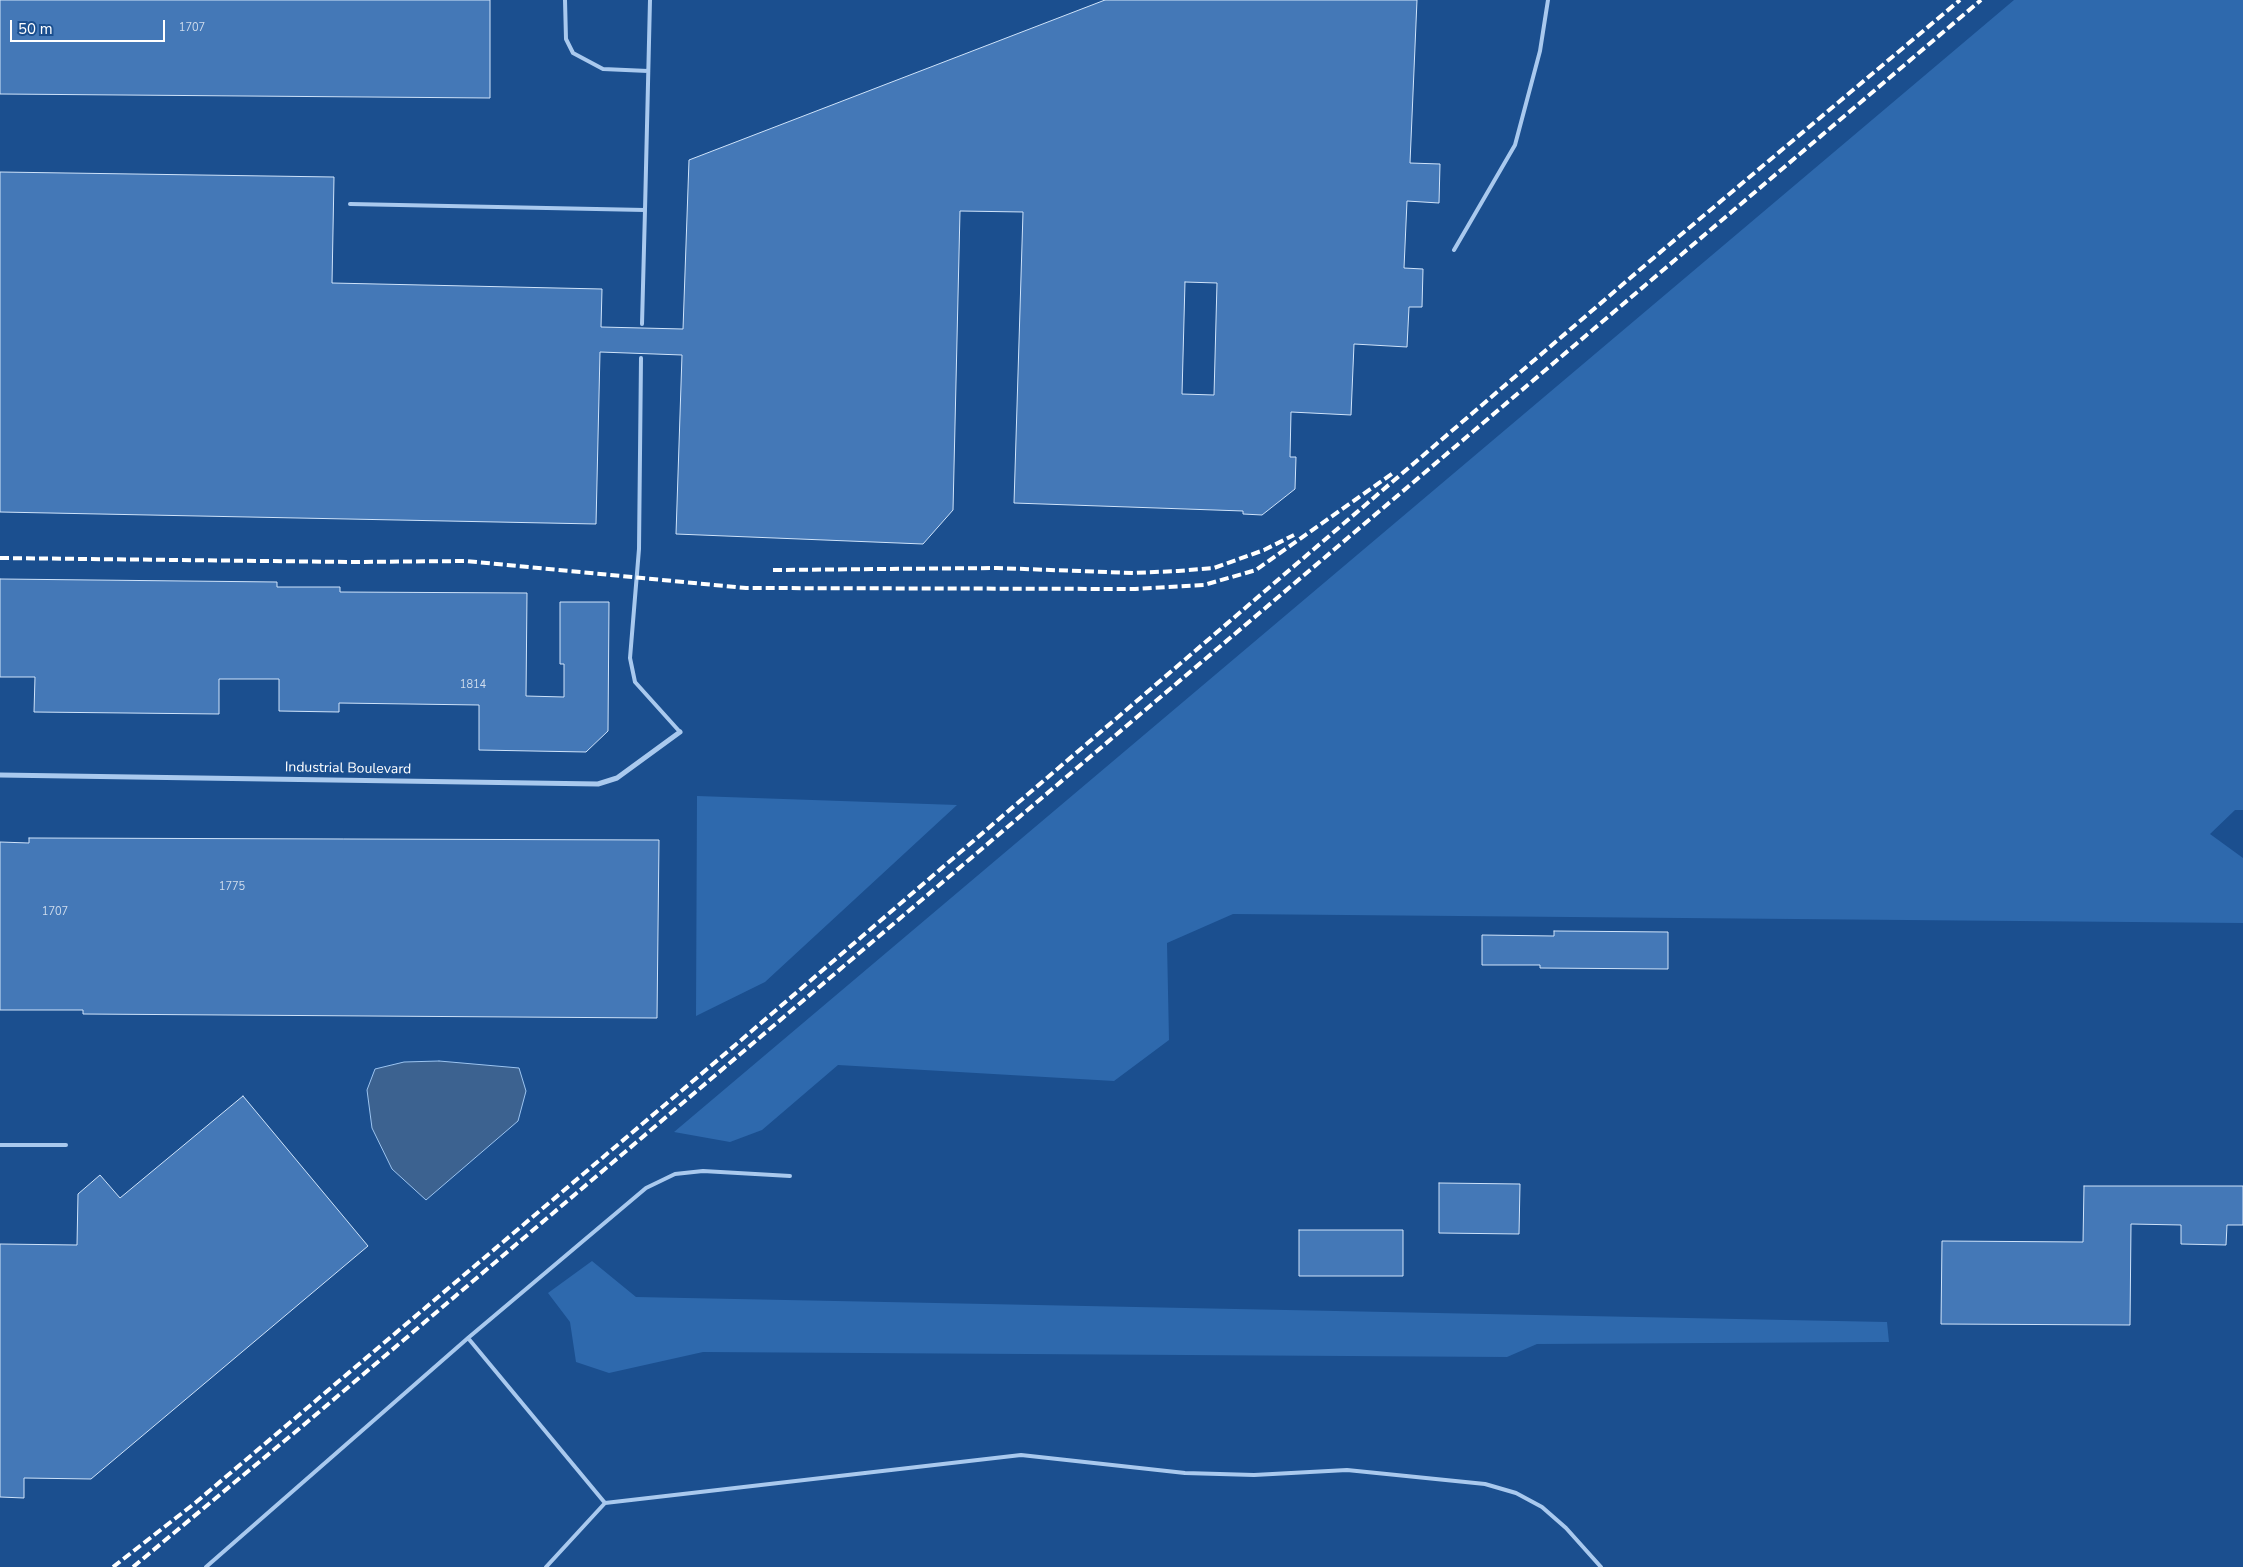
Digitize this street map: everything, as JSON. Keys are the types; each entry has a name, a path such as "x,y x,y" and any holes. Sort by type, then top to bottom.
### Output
{"street":[{"name":"Industrial Boulevard","path":"0,775 598,784 617,778 680,732"}],"lane":[{"path":"565,0 566,39 573,53 603,69 648,71"},
{"path":"642,324 650,0"},
{"path":"1454,250 1515,145 1540,52 1548,0"},
{"path":"350,204 646,210"},
{"path":"641,358 639,549 630,658 635,682 680,732"},
{"path":"0,1145 66,1145"},
{"path":"206,1567 468,1338 646,1188 675,1174 703,1171 790,1176"},
{"path":"468,1338 605,1503"},
{"path":"546,1567 605,1503 1021,1455 1185,1473 1254,1475 1347,1470 1485,1484 1516,1493 1542,1507 1566,1528 1601,1567"}],"shaded area":[{"path":"2014,0 2243,0 2243,810 2235,810 2210,834 2243,858 2243,923 1233,914 1167,943 1169,1040 1114,1081 838,1065 762,1130 730,1142 674,1132"},
{"path":"697,796 957,805 765,982 696,1016"},
{"path":"439,1061 519,1068 526,1091 518,1121 426,1200 392,1169 372,1128 367,1090 375,1069 404,1062"},
{"path":"592,1261 636,1297 1887,1322 1889,1342 1537,1344 1507,1357 703,1352 609,1373 576,1362 570,1322 548,1293"}],"building":[{"path":"0,0 490,0 490,98 0,94"},
{"path":"1105,0 1417,0 1410,163 1440,164 1439,203 1407,201 1404,268 1423,269 1422,307 1409,307 1407,347 1354,344 1351,415 1291,412 1290,457 1296,457 1295,489 1262,515 1243,514 1243,511 1014,503 1023,212 960,211 953,510 923,544 676,534 682,355 600,352 596,524 0,512 0,172 334,177 332,283 602,289 601,327 683,329 689,160","holes":["1185,282 1217,283 1214,395 1182,394"]},
{"path":"0,579 277,582 277,587 340,587 340,592 527,593 526,696 564,697 564,664 560,664 560,602 609,602 608,731 586,752 479,750 479,705 339,703 339,712 279,711 279,679 219,679 219,714 34,712 35,677 0,677"},
{"path":"29,838 659,840 657,1018 83,1014 83,1010 0,1010 0,842 29,843"},
{"path":"1554,931 1668,932 1668,969 1540,968 1540,965 1482,965 1482,935 1554,936"},
{"path":"243,1096 368,1246 91,1479 24,1478 24,1498 0,1497 0,1244 77,1245 78,1194 100,1175 120,1198"},
{"path":"1439,1183 1520,1184 1519,1234 1439,1233"},
{"path":"2084,1186 2243,1186 2243,1225 2227,1225 2226,1245 2181,1244 2181,1225 2131,1224 2130,1325 1941,1324 1942,1241 2083,1242"},
{"path":"1299,1230 1403,1230 1403,1276 1299,1276"}],"railway":[{"path":"113,1567 195,1503 726,1053 1664,249 1960,0"},
{"path":"133,1567 306,1423 1981,0"},
{"path":"0,558 353,562 466,561 746,588 1135,589 1204,585 1256,570 1393,473"},
{"path":"773,570 996,568 1134,573 1178,571 1214,568 1264,550 1294,535"}]}
